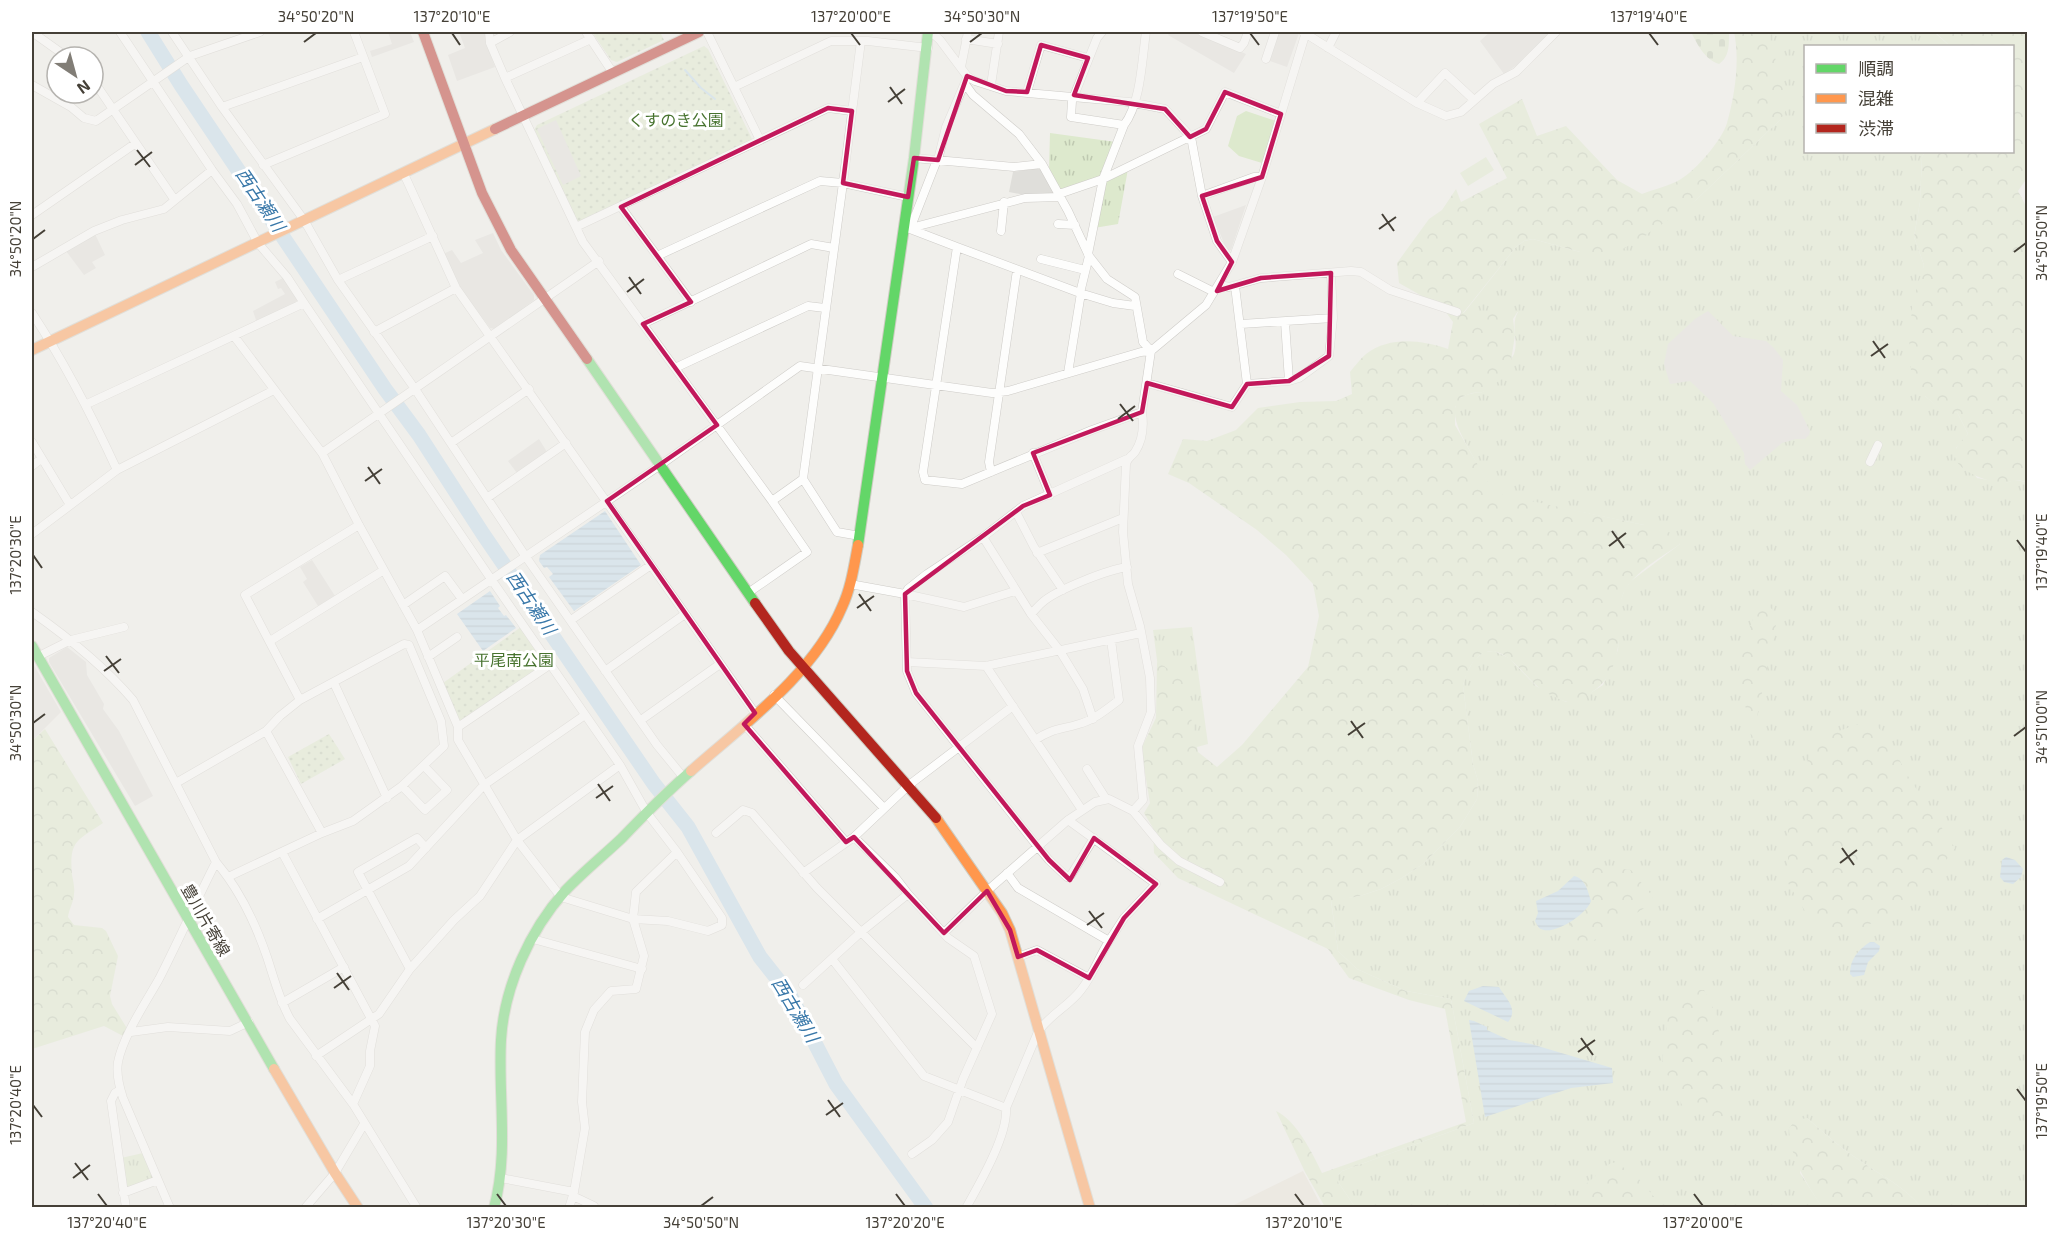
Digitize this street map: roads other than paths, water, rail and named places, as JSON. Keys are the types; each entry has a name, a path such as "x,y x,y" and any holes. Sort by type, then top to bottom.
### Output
{"street":[{"path":"32,32 50,45"},
{"path":"120,32 156,79 212,170 237,204 258,243 287,277 382,411 585,715 651,809 722,918 722,925 708,931 668,921 633,919 561,897 517,840 458,740 458,727 417,630 322,453 234,336"},
{"path":"172,32 263,165 304,220 338,280 411,391 451,443 526,557 657,745 684,778"},
{"path":"32,84 54,96 84,118 96,122 190,56 260,32"},
{"path":"263,165 385,114 354,32"},
{"path":"423,32 464,144 496,223 511,250 659,466 802,667 936,818 987,891 1010,930 1090,1208"},
{"path":"489,32 490,43 505,78 583,242 599,261 807,552 748,592"},
{"path":"490,43 510,32"},
{"path":"32,350 699,32"},
{"path":"707,32 760,140"},
{"path":"494,1208 501,1178 501,1038 520,963 532,939 561,897 817,652 839,615 850,584 860,536 882,379 907,229 908,197 930,32"},
{"path":"930,32 961,67 973,95 1019,134 1042,164 1075,225 1088,255 1107,279 1135,297 1143,342 1151,351 1142,412 1141,440 1134,454 1023,506 927,574 905,594 907,662 910,681 916,693 1038,847 1067,877 1075,870 1094,838"},
{"path":"991,85 999,32"},
{"path":"1102,32 1074,95 1071,117 1124,125"},
{"path":"1068,373 1080,293 1103,178 1134,103 1146,32"},
{"path":"1202,32 1240,48 1248,32"},
{"path":"1266,59 1275,32"},
{"path":"417,630 659,466 800,366 992,393 1151,351 1206,305 1232,262 1262,177 1304,32 1417,103 1442,115 1451,116 1461,112 1493,84 1516,72 1556,32"},
{"path":"1328,48 1336,32"},
{"path":"505,78 588,35 613,74"},
{"path":"961,67 967,35 998,44"},
{"path":"734,87 831,41 861,41 928,48"},
{"path":"860,536 837,532 803,479 861,41"},
{"path":"1027,92 1041,45 1089,58"},
{"path":"222,106 363,57"},
{"path":"1417,103 1445,73 1474,100"},
{"path":"966,80 991,85 1006,91 1074,95 1165,109 1191,137 1202,196 1217,241 1232,262"},
{"path":"907,229 937,160 946,127 966,80"},
{"path":"907,229 1004,202 1059,195 1103,178 1206,129 1226,92 1281,114"},
{"path":"105,97 174,199"},
{"path":"576,227 828,108 852,111"},
{"path":"32,215 136,142"},
{"path":"914,159 1014,167 1042,164"},
{"path":"32,267 94,231 122,220 164,209 212,170"},
{"path":"404,174 456,288 755,713"},
{"path":"1202,196 1254,177 1262,177"},
{"path":"657,256 820,181 843,183 908,197"},
{"path":"1001,231 1004,202"},
{"path":"621,207 691,302"},
{"path":"1058,224 1075,225"},
{"path":"907,229 1080,293 1113,303 1136,306"},
{"path":"338,280 433,236"},
{"path":"643,324 811,244 834,248"},
{"path":"957,247 923,472 926,480 962,484 1033,453 1142,412"},
{"path":"1041,260 1085,270"},
{"path":"322,453 599,261"},
{"path":"991,472 989,462 1017,270"},
{"path":"1178,274 1217,288 1235,286 1261,278 1351,271 1361,273 1390,290 1457,312"},
{"path":"1247,384 1289,381 1299,378 1329,356 1333,318 1331,273"},
{"path":"1147,383 1232,407 1247,384 1235,286"},
{"path":"374,332 456,288"},
{"path":"87,404 304,303"},
{"path":"675,368 808,306 825,308"},
{"path":"32,313 87,404 117,470"},
{"path":"1241,324 1333,318"},
{"path":"1285,322 1289,381"},
{"path":"451,443 529,389"},
{"path":"32,534 117,470 274,390"},
{"path":"32,442 70,505"},
{"path":"487,498 566,443"},
{"path":"1870,462 1878,445"},
{"path":"1033,453 1050,495"},
{"path":"32,466 41,459"},
{"path":"1127,459 1123,518 1126,567 1150,678 1151,712 1138,746 1143,800 1133,811"},
{"path":"772,501 803,479"},
{"path":"1016,512 1037,553 1063,590"},
{"path":"1037,553 1123,518"},
{"path":"300,700 245,595 359,525"},
{"path":"982,537 1015,591 1060,651 1083,689 1093,719"},
{"path":"571,620 651,565"},
{"path":"1031,614 1046,600 1063,590 1126,567"},
{"path":"270,641 384,570"},
{"path":"403,605 445,576 462,599"},
{"path":"850,584 964,607 1015,591"},
{"path":"32,612 71,640 114,677 133,699 216,862 251,915 282,1003 316,1056 352,1104 417,1208"},
{"path":"605,670 685,614"},
{"path":"39,656 71,640 124,627"},
{"path":"907,662 986,666 1141,633"},
{"path":"428,657 457,637"},
{"path":"1035,740 1049,730 1093,719 1119,700 1111,640"},
{"path":"176,783 266,731 300,700 404,644 410,645 441,721 444,746 402,786 353,821 322,832 228,877"},
{"name":"豊川片寄線","path":"32,646 188,921 358,1208"},
{"path":"458,727 551,664"},
{"path":"640,720 720,664"},
{"path":"986,666 1082,810"},
{"path":"334,683 387,798"},
{"path":"774,695 884,808"},
{"path":"803,873 854,837 909,785 1013,706"},
{"path":"317,919 409,866 484,785 585,715"},
{"path":"744,724 846,842"},
{"path":"266,731 322,832"},
{"path":"316,1056 379,1014 410,969 454,920 480,896 517,840 620,765"},
{"path":"402,786 425,810 447,790 424,766"},
{"path":"1087,769 1106,799"},
{"path":"944,933 987,891 1068,820 1095,802 1106,799 1133,811 1161,845 1179,861 1220,882"},
{"path":"716,833 743,810 752,813 803,873 977,1048"},
{"path":"966,1208 998,1143 1007,1116 1006,1108 1038,1032 1043,1024 1069,1004 1089,978 1098,957 1124,918 1156,884 1068,820"},
{"path":"854,837 895,877 948,938 974,957 992,1014 948,1122 932,1140 912,1154"},
{"path":"410,969 358,872 417,838 426,848"},
{"path":"282,852 375,1026 369,1051 370,1066 352,1104"},
{"path":"569,1208 574,1194 585,1128 582,1102 585,1032 594,1010 611,991 636,989 644,956 633,919 636,892 677,852"},
{"path":"170,1208 120,1090 118,1062 216,862"},
{"path":"1007,873 1018,888 1109,941"},
{"path":"803,985 861,932 908,894"},
{"path":"532,939 642,969"},
{"path":"1018,957 1037,950 1089,978"},
{"path":"832,959 924,1076 1006,1108"},
{"path":"282,1003 344,967"},
{"path":"131,1032 168,1027 230,1031 249,1022"},
{"path":"120,1090 115,1093 111,1101 126,1208"},
{"path":"305,1208 336,1173 364,1124"},
{"path":"501,1178 574,1194 588,1205"},
{"path":"123,1193 158,1180"}],"water":[{"path":"605,511 641,565 574,611 549,577 553,574 539,561 540,555"},
{"path":"490,591 500,606 498,608 516,628 483,651 457,614"},
{"path":"2006,857 2015,860 2023,869 2021,877 2013,884 2004,882 2000,877 2002,860"},
{"path":"1574,876 1581,879 1586,886 1591,901 1588,906 1577,917 1561,927 1547,930 1538,927 1535,921 1538,913 1536,901 1558,891"},
{"path":"1870,942 1880,946 1879,951 1868,962 1864,975 1853,977 1850,969 1853,959"},
{"path":"1483,986 1499,987 1512,1008 1508,1022 1464,1001 1469,991"},
{"path":"1469,1020 1509,1040 1531,1044 1612,1068 1613,1083 1571,1088 1485,1117"}],"waterway":[{"name":"西古瀬川","path":"148,32 181,85 385,389 419,435 483,534 654,784 688,827 760,957 790,995 836,1084 926,1208"},
{"path":"685,70 701,88 715,99"}],"park label":[{"name":"くすのき公園","path":"676,120"},
{"name":"平尾南公園","path":"514,660"}]}
